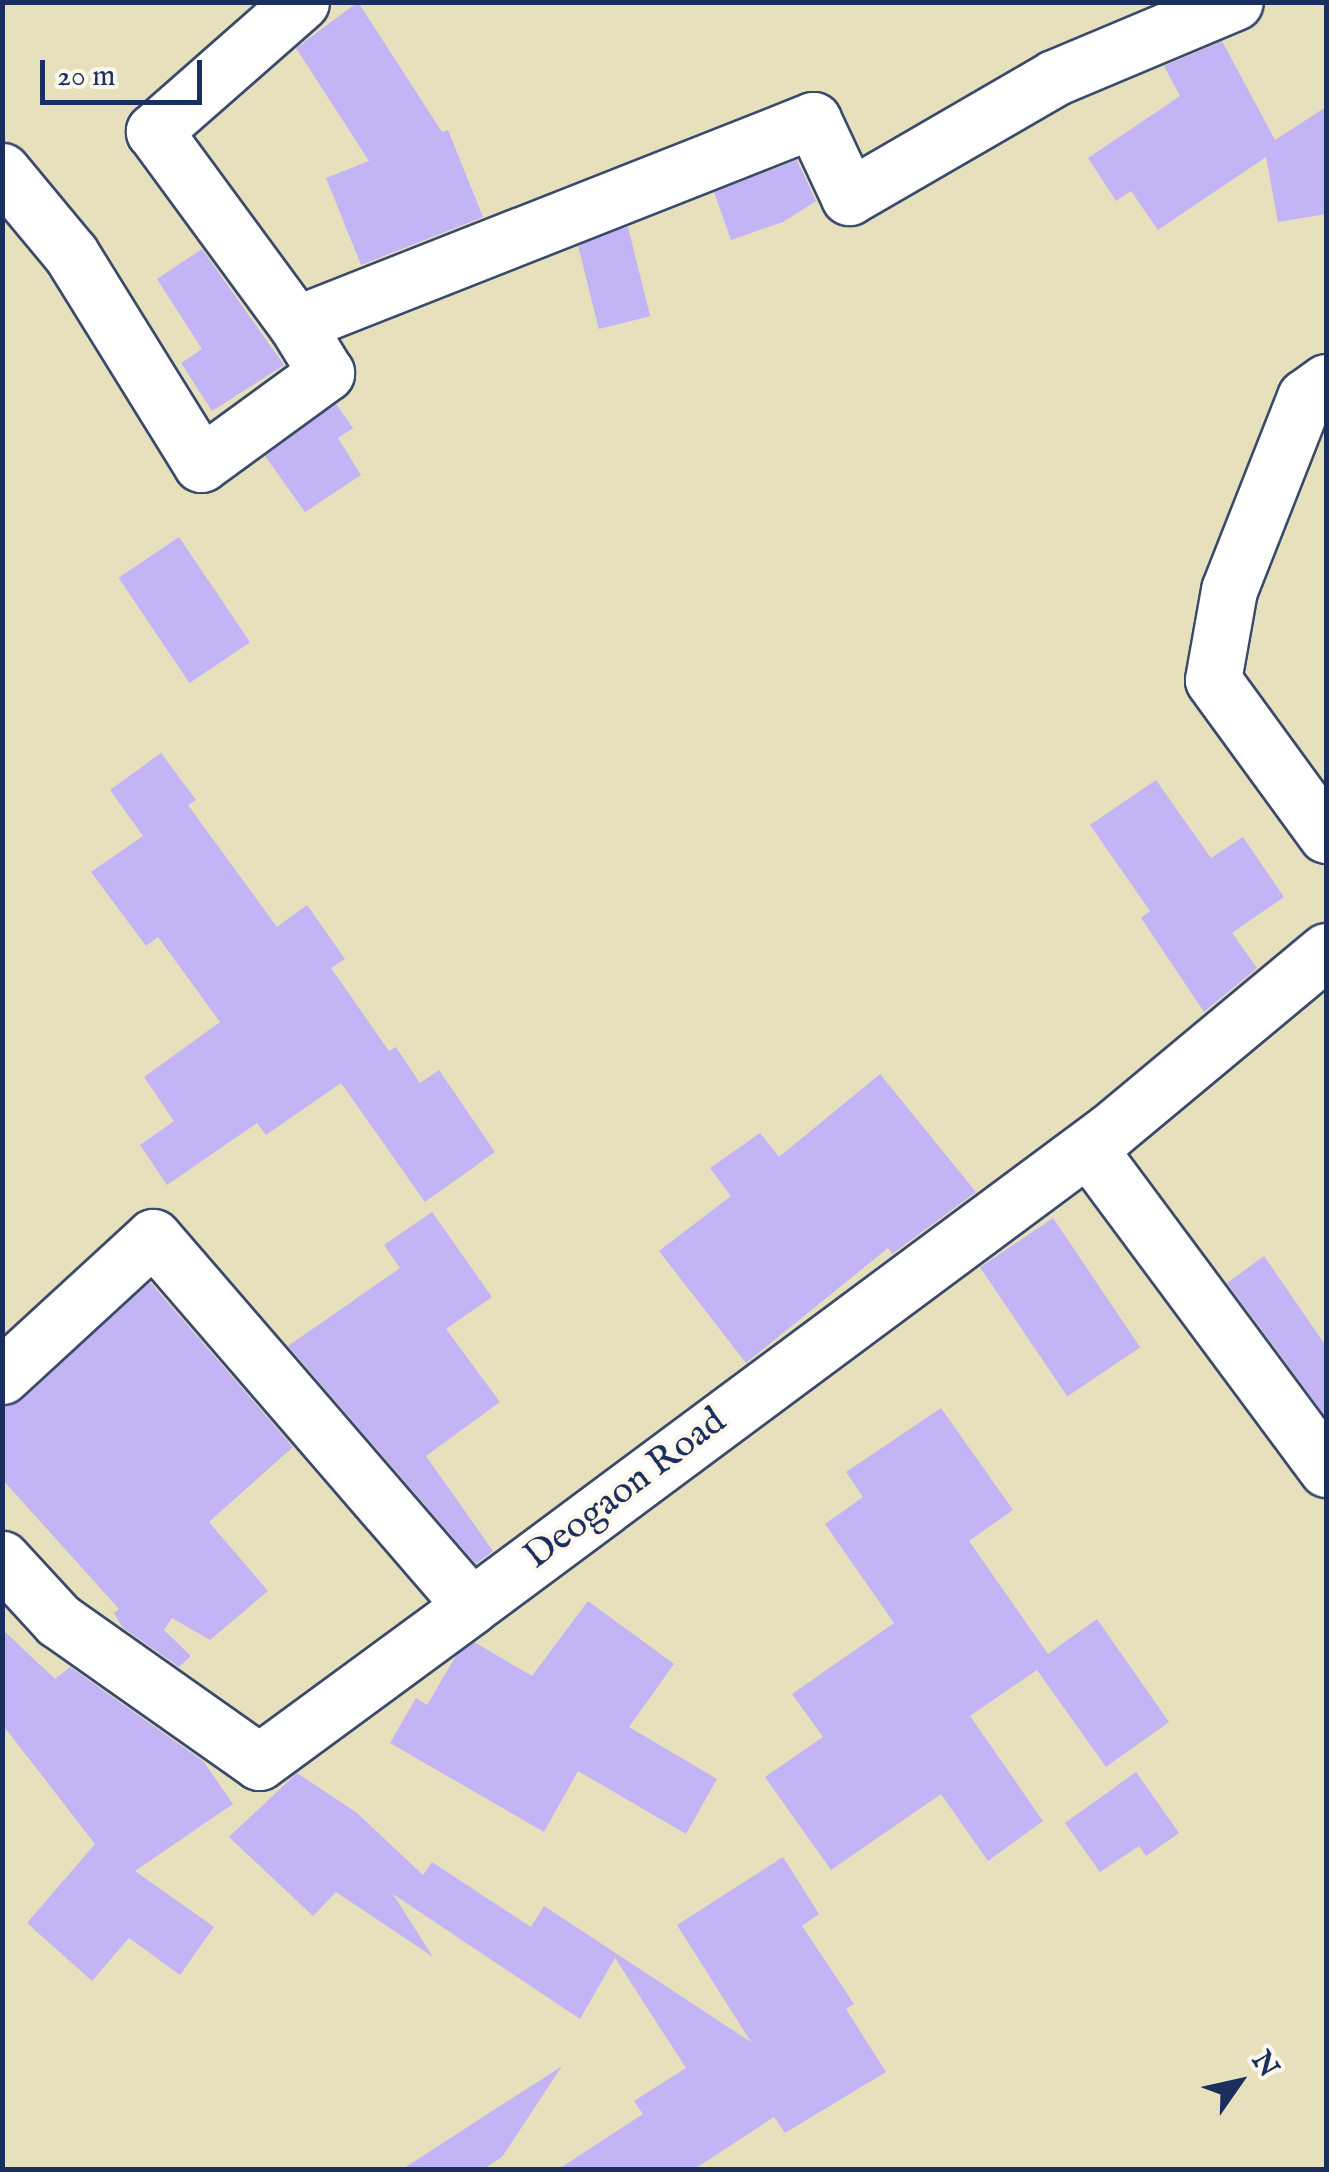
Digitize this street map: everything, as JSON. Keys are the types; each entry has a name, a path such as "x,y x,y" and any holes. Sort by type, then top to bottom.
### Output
{"street":[{"path":"2,171 71,254 201,464 326,373 296,324 154,131 301,2"},
{"path":"296,324 813,120 849,197 1054,78 1168,25 1235,2"},
{"path":"1326,382 1306,397 1229,590 1213,680 1326,834"},
{"name":"Deogaon Road","path":"2,1559 58,1620 259,1762 1088,1148 1326,951"},
{"path":"1088,1148 1326,1469"},
{"path":"2,1376 153,1238 471,1606"}],"building":[{"path":"358,2 442,132 448,130 483,217 361,265 326,178 369,161 296,48"},
{"path":"1222,41 1275,140 1326,107 1326,214 1278,222 1266,157 1158,230 1131,191 1116,201 1088,158 1180,96 1164,66"},
{"path":"797,160 816,201 783,222 731,240 714,192"},
{"path":"628,227 650,316 599,329 577,240"},
{"path":"202,249 284,365 212,411 181,363 202,349 157,279"},
{"path":"336,404 353,428 338,438 361,475 305,512 265,456"},
{"path":"179,537 250,642 189,683 118,578"},
{"path":"161,753 196,800 188,805 277,927 307,905 345,959 331,968 389,1051 396,1047 420,1083 439,1070 495,1152 425,1202 341,1083 266,1135 257,1123 167,1185 140,1145 174,1121 144,1077 220,1022 158,937 146,946 91,872 143,836 110,790"},
{"path":"1156,780 1211,858 1243,837 1284,897 1232,933 1257,968 1204,1012 1141,918 1150,911 1090,825"},
{"path":"880,1074 976,1192 892,1254 888,1248 746,1363 659,1251 731,1196 710,1168 760,1133 779,1157"},
{"path":"432,1212 492,1297 446,1329 500,1402 426,1456 493,1551 476,1564 288,1346 400,1268 384,1245"},
{"path":"1053,1218 1140,1347 1067,1397 980,1267"},
{"path":"1264,1256 1326,1346 1326,1417 1227,1283"},
{"path":"150,1282 293,1447 209,1522 268,1591 210,1640 172,1618 164,1630 191,1656 179,1667 122,1627 114,1613 119,1609 2,1479 2,1406 23,1399"},
{"path":"941,1408 1013,1510 969,1541 1048,1654 1097,1619 1169,1722 1106,1767 1037,1670 970,1716 1043,1821 988,1861 941,1794 831,1870 765,1777 823,1737 792,1694 894,1623 825,1524 863,1497 846,1472"},
{"path":"588,1601 674,1664 629,1727 717,1779 686,1834 578,1771 544,1832 390,1743 416,1698 427,1705 456,1656 474,1642 532,1676"},
{"path":"2,1629 55,1679 70,1667 203,1761 233,1804 135,1871 214,1927 180,1975 129,1938 92,1981 27,1923 95,1844 2,1724"},
{"path":"1136,1772 1179,1833 1146,1856 1139,1846 1100,1872 1065,1823"},
{"path":"297,1773 357,1813 423,1875 432,1862 531,1927 544,1906 751,2042 677,1925 783,1857 819,1914 802,1926 854,2004 846,2009 886,2072 785,2133 774,2117 693,2170 557,2170 643,2114 634,2101 686,2068 615,1958 580,2019 393,1894 433,1957 336,1892 313,1916 229,1837"},
{"path":"562,2066 502,2157 482,2170 401,2170"}]}
